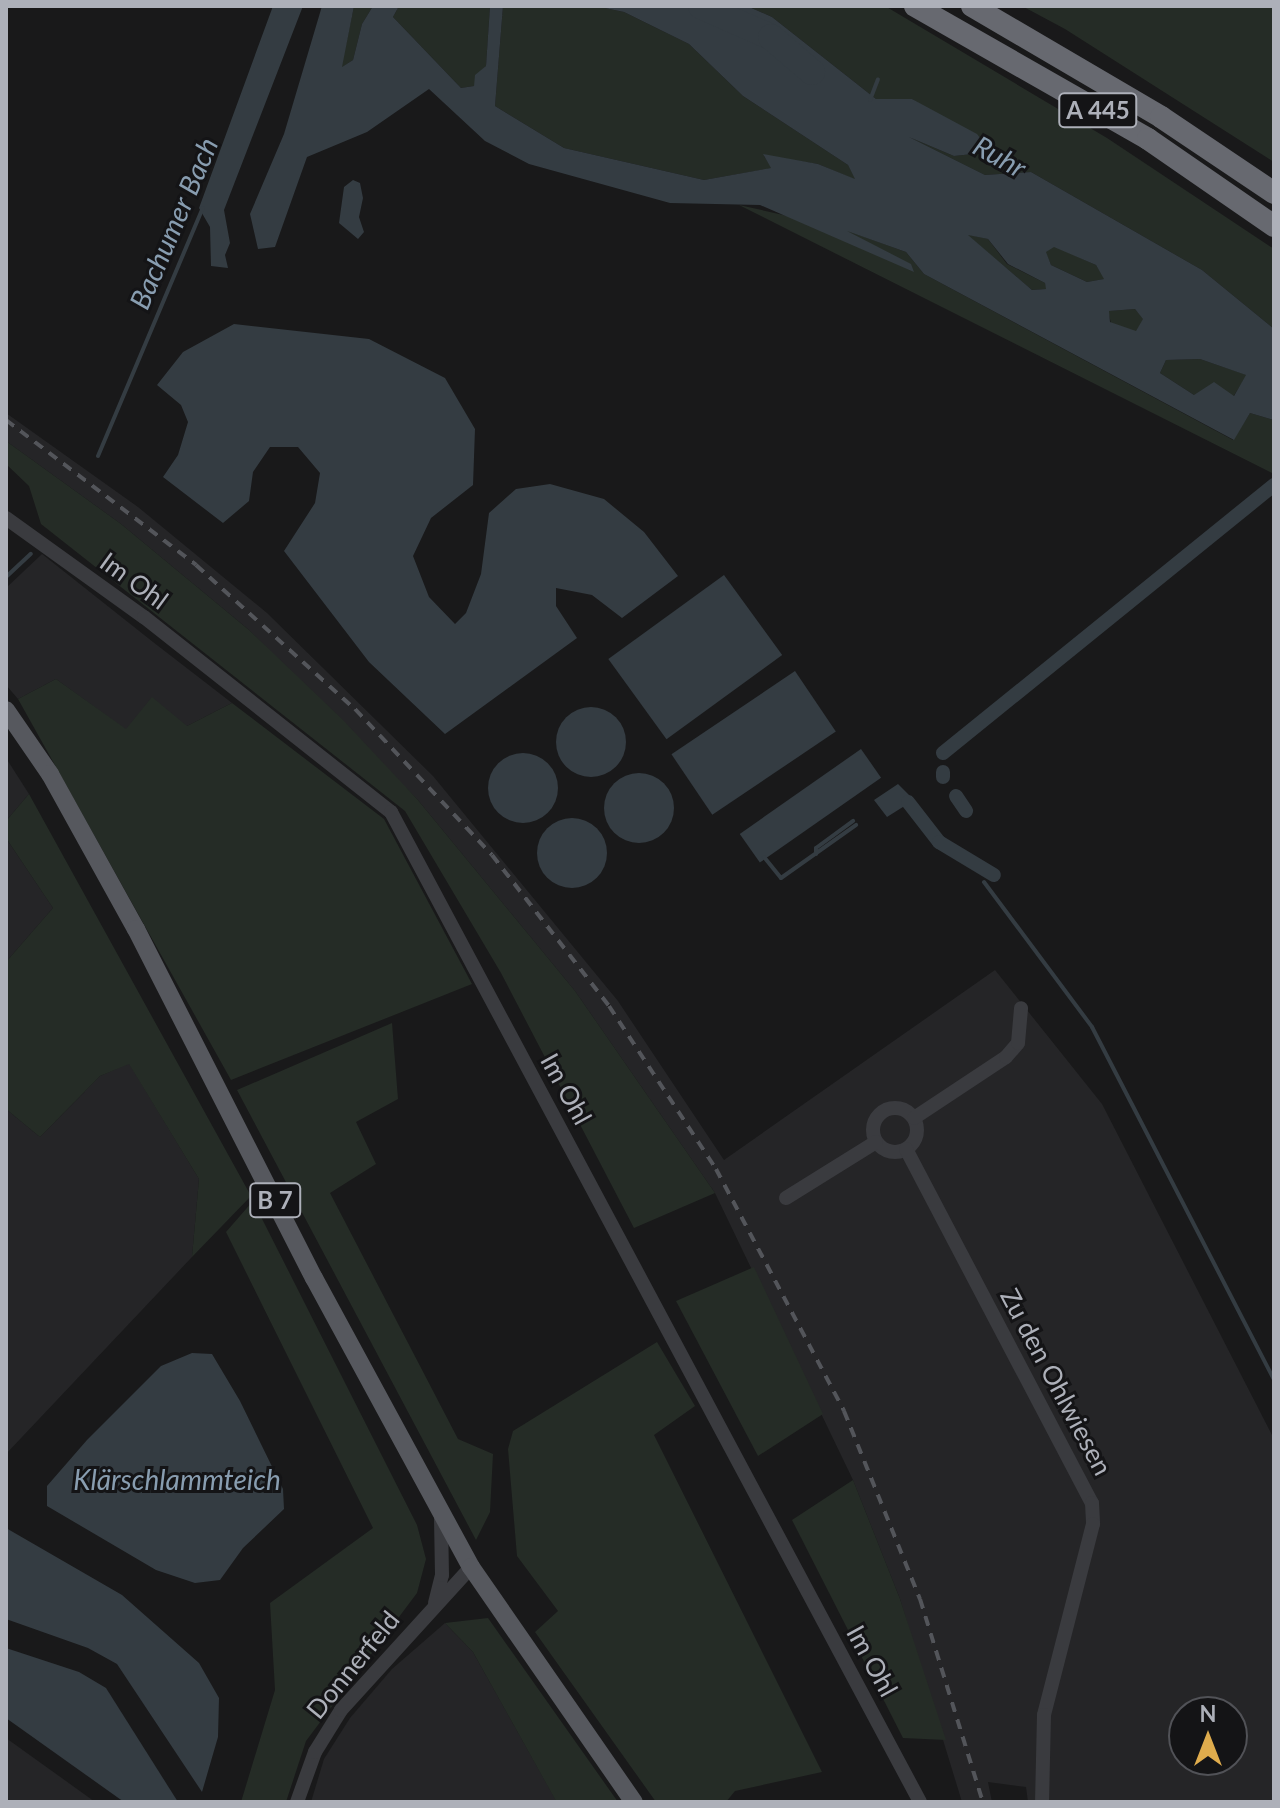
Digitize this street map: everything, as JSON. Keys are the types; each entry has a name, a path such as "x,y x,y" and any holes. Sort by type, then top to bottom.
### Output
{"highway":[{"name":"A 445","path":"915,6 1148,139 1274,226"},
{"name":"A 445","path":"972,6 1161,117 1274,193"}],"main road":[{"name":"B 7","path":"6,710 50,774 136,929 314,1278 471,1567 634,1802"}],"street":[{"name":"Im Ohl","path":"6,518 144,617 391,812 920,1802"},
{"path":"914,1118 1006,1057 1018,1043 1021,1008"},
{"path":"903,1109 914,1118 915,1138 906,1149 887,1150 876,1142 873,1129 883,1111 903,1109"},
{"path":"786,1198 876,1142"},
{"name":"Zu den Ohlwiesen","path":"906,1149 1092,1503 1093,1524 1044,1715 1042,1798"},
{"name":"Donnerfeld","path":"434,1606 442,1575 440,1512"},
{"name":"Donnerfeld","path":"297,1802 315,1752 341,1710 471,1567"}],"shaded area":[{"path":"354,6 373,6 362,24 353,60 341,68"},
{"path":"399,6 490,6 486,66 474,86 461,88 393,17"},
{"path":"503,6 595,6 624,12 689,44 743,96 848,165 856,180 818,164 764,156 772,168 704,180 564,148 495,106"},
{"path":"747,6 885,6 1107,138 1274,249 1274,329 1202,270 1031,172 985,175 907,136 954,156 990,152 912,99 876,99 772,17"},
{"path":"1022,6 1274,6 1274,162 1065,29"},
{"path":"739,26 774,34 790,49 774,55"},
{"path":"739,205 837,227 906,252 924,274 1233,440 1250,413 1274,420 1274,474"},
{"path":"966,234 988,239 1007,264 1045,283 1047,289 1032,290"},
{"path":"1054,246 1096,265 1105,279 1087,282 1051,265 1045,252"},
{"path":"1135,309 1144,319 1136,332 1111,323 1108,311"},
{"path":"1200,359 1247,375 1233,397 1194,395 1160,373 1166,360"},
{"path":"6,413 138,507 267,613 433,776 618,1001 724,1160 995,970 1102,1104 1274,1439 1274,1802 1028,1802 1026,1787 988,1782 992,1802 962,1802 900,1599 853,1480 715,1193 575,991 417,799 249,630 121,524 6,441"},
{"path":"6,441 121,524 249,630 343,720 417,799 575,991 715,1193 634,1228 501,973 405,811 41,524 29,486 6,464"},
{"path":"42,554 232,703 187,726 126,730 56,679 18,699 6,685 6,588"},
{"path":"56,679 126,729 152,697 187,726 232,703 384,819 472,984 231,1080 18,699"},
{"path":"6,758 29,794 6,821"},
{"path":"29,794 251,1196 192,1257 199,1179 129,1064 100,1076 40,1137 6,1109 6,962 53,908 6,838 6,821"},
{"path":"6,838 53,908 6,962"},
{"path":"392,1023 398,1099 356,1122 376,1164 330,1193 458,1439 493,1454 490,1512 476,1540 237,1090"},
{"path":"129,1063 199,1179 192,1257 6,1454 6,1109 40,1137 100,1076"},
{"path":"253,1201 417,1525 426,1559 417,1593 306,1741 286,1802 241,1802 275,1690 270,1603 373,1528 226,1232"},
{"path":"754,1267 823,1414 758,1456 676,1301"},
{"path":"657,1342 695,1406 654,1435 822,1772 735,1791 726,1802 656,1802 535,1632 558,1611 517,1556 508,1449 513,1431"},
{"path":"853,1480 900,1599 946,1740 903,1738 792,1520"},
{"path":"488,1618 618,1802 556,1801 473,1652 445,1623"},
{"path":"445,1623 473,1652 557,1802 311,1802 324,1759 350,1718 392,1669"},
{"path":"6,1738 91,1799 94,1802 6,1802"}],"water":[{"path":"273,6 303,6 224,210 230,243 225,255 228,268 211,266 210,227 199,208"},
{"path":"322,6 354,6 342,67 353,60 362,24 373,6 399,6 393,17 461,88 474,86 475,75 486,66 490,6 503,6 495,106 564,148 704,180 771,168 763,154 818,164 855,179 848,165 743,96 689,44 624,12 595,6 747,6 772,17 876,99 912,99 977,134 991,152 954,156 909,137 985,175 1031,172 1202,270 1274,329 1274,420 1250,413 1234,440 924,274 906,252 847,231 911,264 914,272 760,205 670,203 529,164 485,141 429,89 367,132 307,157 275,247 258,249 250,214 284,134","holes":["741,27 774,34 790,49 774,55","968,235 988,239 1008,264 1045,283 1046,289 1032,290","1054,247 1096,265 1104,279 1087,282 1051,265 1046,252","1135,309 1143,319 1136,331 1110,322 1109,311","1200,359 1246,375 1234,396 1214,382 1194,395 1160,373 1166,360"]},
{"path":"353,180 360,183 363,198 359,217 364,232 358,239 339,223 344,187"},
{"path":"234,324 369,339 445,378 475,429 473,485 431,518 413,556 429,597 455,624 466,613 481,574 489,513 516,489 550,484 604,499 644,532 678,576 622,618 592,595 556,588 556,606 577,638 445,734 369,662 284,551 315,503 320,473 298,447 270,447 253,472 249,501 223,523 163,477 178,455 188,422 181,405 157,385 183,352"},
{"path":"724,575 782,655 667,739 608,659"},
{"path":"795,671 836,732 712,815 671,754"},
{"path":"591,707 616,717 626,742 616,767 591,777 566,767 556,742 566,717"},
{"path":"861,749 881,778 760,863 740,834"},
{"path":"523,753 548,763 558,788 548,813 523,823 498,813 488,788 498,763"},
{"path":"639,773 664,783 674,808 664,833 639,843 614,833 604,808 614,783"},
{"path":"898,784 914,800 887,817 874,800"},
{"path":"572,818 597,828 607,853 597,878 572,888 547,878 537,853 547,828"},
{"name":"Klärschlammteich","path":"192,1353 212,1354 240,1401 283,1489 284,1509 243,1548 220,1580 195,1583 156,1570 47,1506 47,1486 87,1440 161,1366"},
{"path":"6,1528 122,1595 199,1663 219,1698 218,1737 202,1792 117,1664 88,1648 6,1619"},
{"path":"6,1648 79,1672 106,1688 178,1802 124,1802 6,1718"}],"waterway":[{"name":"Ruhr","path":"701,6 771,37 812,72"},
{"path":"870,100 878,79"},
{"name":"Bachumer Bach","path":"98,456 203,208"},
{"path":"943,753 1274,485"},
{"name":"Bachumer Bach","path":"6,577 31,554"},
{"path":"943,772 943,777"},
{"path":"956,796 966,811"},
{"path":"908,802 939,842 994,875"},
{"path":"816,854 816,848 853,821"},
{"path":"764,857 781,878 856,825"},
{"path":"984,882 1092,1027 1274,1379"}],"railway":[{"path":"6,420 196,565 355,709 492,855 609,1006 716,1169 844,1411 920,1599 983,1802"}]}
